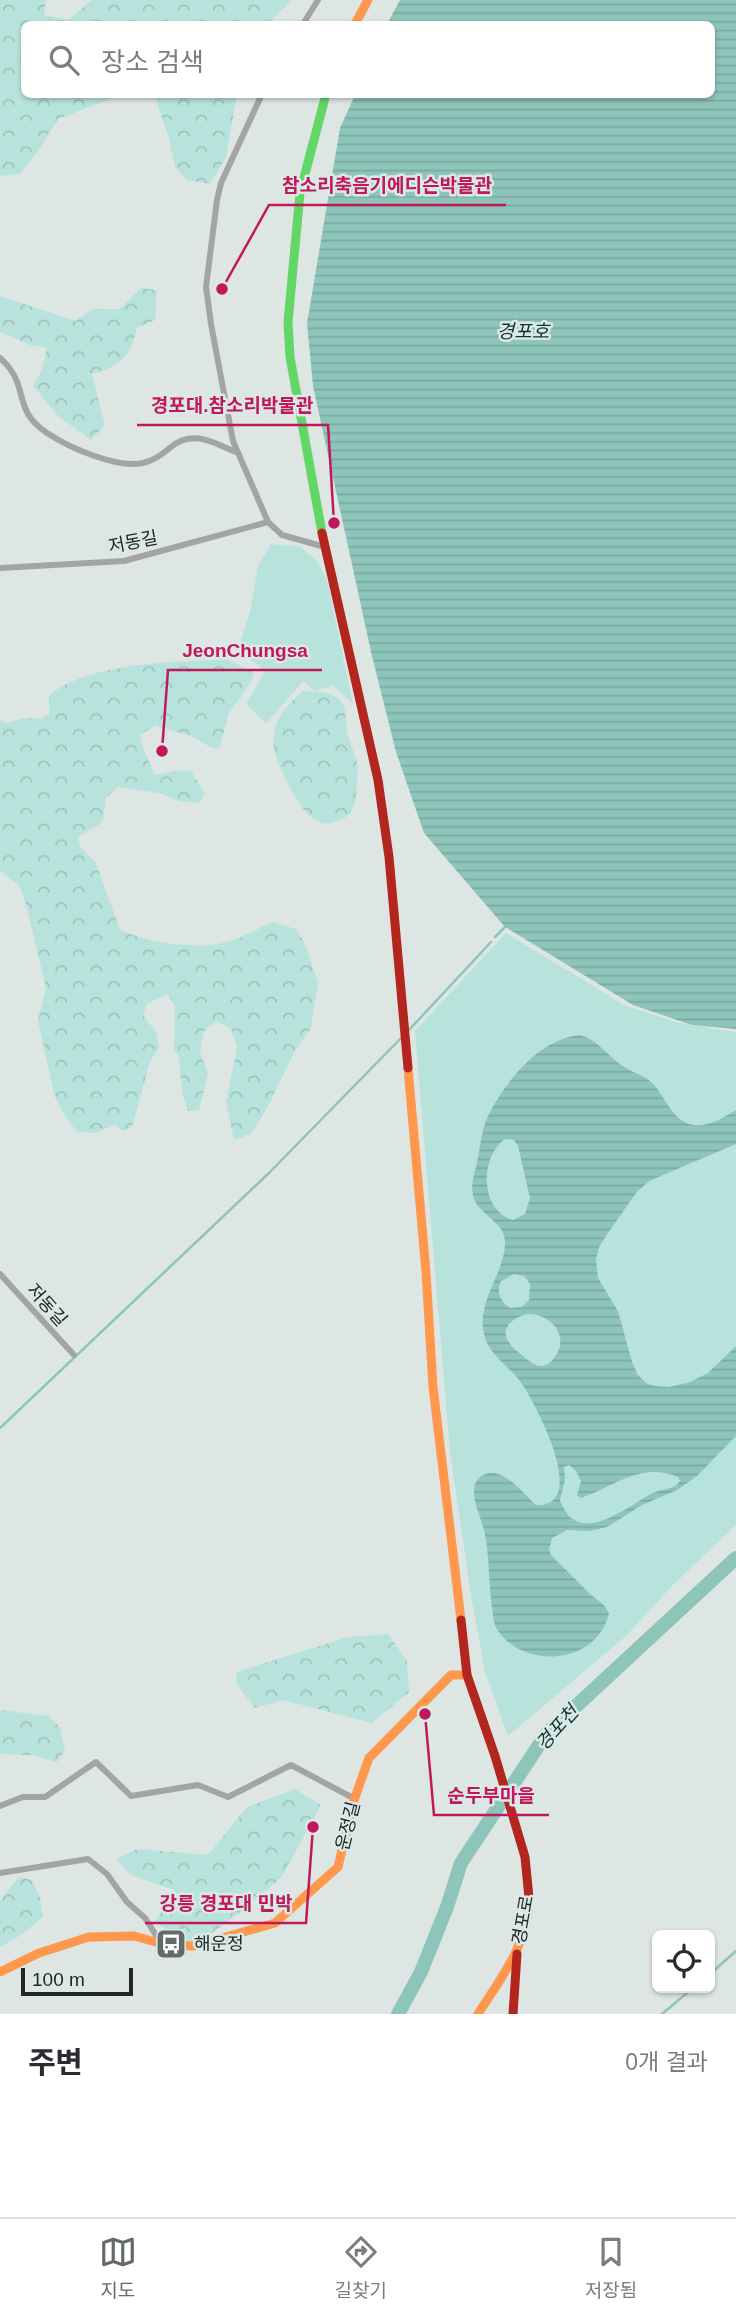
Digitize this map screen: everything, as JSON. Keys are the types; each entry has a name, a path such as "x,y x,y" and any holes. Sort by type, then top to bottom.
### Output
{"street":[{"path":"305,21 318,0"},
{"path":"357,21 368,0"},
{"path":"260,98 221,183 206,287 211,324 236,452 268,522 282,535 325,547"},
{"name":"경포로","path":"325,98 300,193 288,323 290,357 325,547 377,780 389,857 426,1272 433,1387 467,1675 525,1857 529,1886 529,1908 517,1954 478,2014"},
{"path":"0,359 11,368 19,383 28,418 67,446 127,463 143,463 186,438 200,438 236,452"},
{"name":"저동길","path":"0,568 124,561 268,522"},
{"name":"저동길","path":"0,1274 74,1355"},
{"name":"운정길","path":"0,1972 39,1954 89,1937 134,1936 161,1944 194,1946 275,1923 338,1867 355,1799 369,1758 451,1675 467,1675"},
{"path":"0,1806 23,1797 45,1797 96,1762 131,1796 198,1786 228,1797 291,1765 355,1799"},
{"path":"0,1873 88,1859 107,1874 127,1902 145,1918 161,1944"},
{"path":"513,2014 517,1954"}],"green space":[{"path":"0,0 46,0 44,15 68,20 92,0 291,0 271,21 21,21 21,98 113,98 58,119 20,174 0,176"},
{"path":"237,98 226,157 210,184 187,180 175,167 169,138 156,100"},
{"path":"141,288 157,290 155,320 137,328 123,359 110,368 92,374 105,425 91,440 58,416 33,386 41,371 47,348 30,345 0,332 0,296 76,321 93,309 120,309"},
{"path":"271,544 301,547 317,561 327,580 353,704 333,685 315,691 303,681 266,724 246,704 265,671 238,649 250,612 258,566"},
{"path":"227,659 254,673 251,682 229,713 219,749 191,736 156,726 140,734 155,775 179,770 191,771 205,794 199,803 118,787 106,798 103,822 78,837 80,847 96,863 120,930 132,935 173,944 202,945 233,940 272,922 296,929 305,943 318,982 311,1028 294,1053 251,1134 234,1140 226,1102 237,1048 231,1029 217,1021 204,1031 200,1052 208,1073 199,1110 188,1111 182,1092 179,1058 174,1048 175,1006 167,994 147,1004 143,1015 156,1032 159,1047 150,1062 132,1127 123,1131 115,1125 95,1133 77,1132 63,1113 54,1094 38,1021 46,988 27,908 20,887 0,870 0,719 6,723 26,718 41,719 49,713 49,695 67,684 110,670 158,663"},
{"path":"303,691 329,693 339,699 345,708 347,733 358,765 356,799 351,813 339,821 320,822 305,811 287,782 275,753 273,741 277,722 288,705"},
{"path":"506,933 624,1005 679,1023 736,1032 736,1525 672,1586 626,1636 508,1736 485,1672 450,1452 415,1031"},
{"path":"388,1634 407,1661 409,1692 372,1723 283,1700 255,1708 237,1685 236,1672 348,1637"},
{"path":"0,1710 49,1716 60,1728 65,1750 57,1762 31,1755 0,1754"},
{"path":"295,1789 321,1805 282,1877 194,1946 155,1922 174,1890 131,1875 116,1859 137,1849 208,1855 247,1807"},
{"path":"19,1877 32,1880 40,1898 43,1917 21,1935 0,1947 0,1900"}],"water":[{"name":"경포호","path":"400,0 736,0 736,1029 692,1025 633,1005 505,927 424,833 396,752 372,656 313,386 307,323 340,128 354,98 715,98 715,21 389,21"},
{"path":"580,1035 588,1038 621,1065 648,1080 677,1117 685,1122 693,1125 710,1123 736,1110 736,1144 649,1181 636,1193 608,1233 599,1247 596,1260 598,1278 618,1311 632,1362 638,1375 646,1383 669,1387 690,1382 708,1373 736,1346 736,1436 697,1476 677,1490 642,1505 607,1527 590,1531 567,1530 552,1538 549,1549 551,1555 604,1605 609,1613 602,1631 590,1644 557,1656 539,1656 507,1641 495,1626 486,1540 474,1490 483,1475 498,1474 512,1482 536,1505 552,1501 559,1490 559,1473 547,1431 529,1395 486,1341 484,1310 501,1264 505,1242 501,1229 476,1202 472,1186 483,1129 497,1100 516,1074 539,1052 566,1038","holes":["505,1139 514,1140 518,1146 530,1198 525,1214 513,1220 502,1215 489,1195 487,1170 497,1147","514,1274 524,1276 530,1284 529,1300 522,1307 510,1308 500,1296 501,1281","536,1315 551,1322 556,1328 559,1350 545,1366 531,1362 508,1340 508,1325 519,1317","569,1465 576,1471 581,1481 577,1495 581,1498 640,1474 665,1473 678,1477 680,1481 602,1521 578,1522 568,1514 560,1500 565,1480 564,1467"]}],"waterway":[{"path":"495,937 505,927"},
{"path":"409,1030 491,942"},
{"path":"0,1428 270,1172 402,1037"},
{"name":"경포천","path":"398,2014 421,1972 461,1863 547,1733 736,1558"},
{"path":"715,1970 736,1951"},
{"path":"662,2014 687,1993"}],"traffic: fast":[{"path":"322,533 290,357 288,322 300,193 325,98"}],"traffic: slow":[{"path":"357,21 368,0"},
{"path":"408,1068 433,1387 461,1620"},
{"path":"0,1972 39,1953 89,1937 134,1936 167,1945 194,1946 275,1923 338,1867 353,1803 369,1758 451,1675 467,1675"},
{"path":"478,2014 519,1945 528,1914 529,1898"}],"traffic: jam":[{"path":"322,533 378,780 389,857 408,1068"},
{"path":"461,1620 467,1675 525,1857 529,1898"},
{"path":"513,2014 517,1954"}],"place":[{"name":"참소리축음기에디슨박물관","path":"222,289"},
{"name":"경포대.참소리박물관","path":"334,523"},
{"name":"JeonChungsa","path":"162,751"},
{"name":"순두부마을","path":"425,1714"},
{"name":"강릉 경포대 민박","path":"313,1827"},
{"name":"해운정","path":"171,1944"}]}
